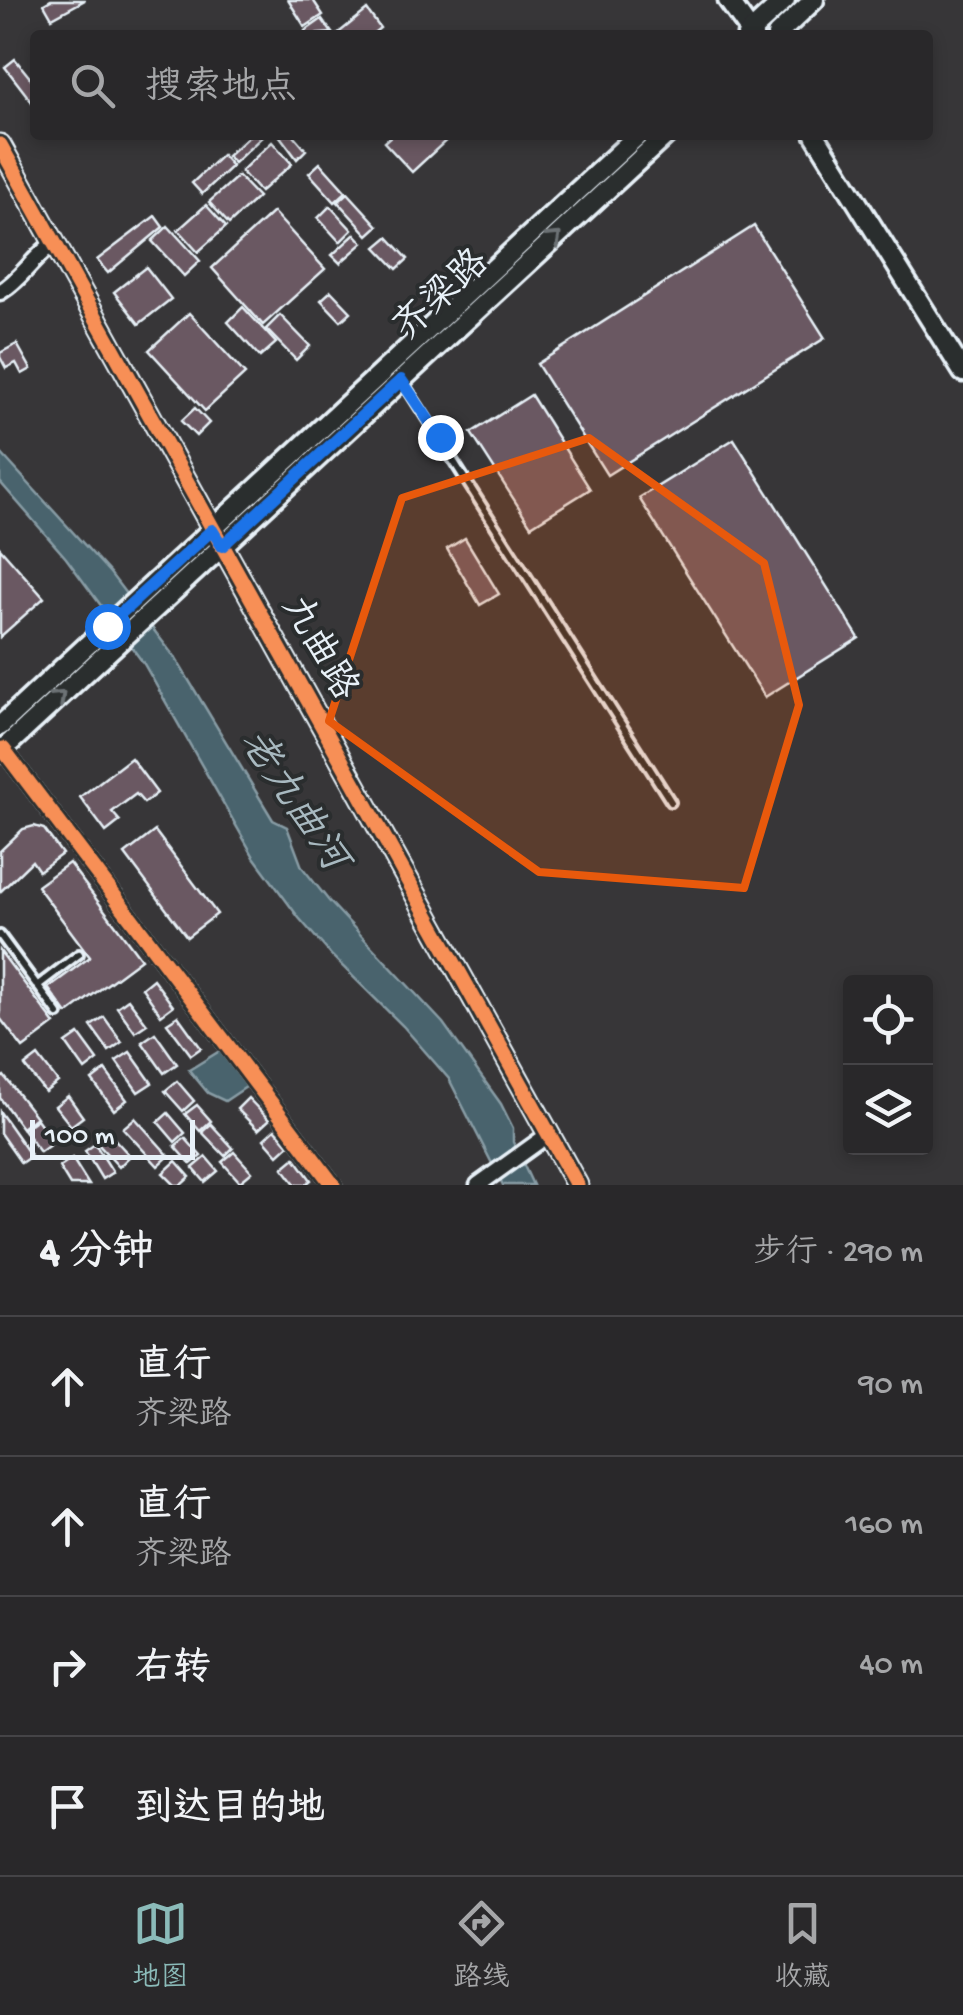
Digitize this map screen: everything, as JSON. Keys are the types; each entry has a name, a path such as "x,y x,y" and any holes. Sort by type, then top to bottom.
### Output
{"main road":[{"path":"728,0 747,30"},
{"path":"754,30 785,0"},
{"path":"781,30 814,0"},
{"name":"齐梁路","path":"2,750 113,634 633,140"},
{"name":"齐梁路","path":"217,538 401,380 661,140"},
{"path":"818,140 963,372"},
{"name":"九曲路","path":"0,145 577,1185"},
{"name":"齐梁路","path":"0,726 113,634"}],"street":[{"path":"0,292 16,282 36,256 54,243"},
{"path":"2,750 333,1185"},
{"path":"478,1185 549,1134"}],"lane":[{"path":"401,380 671,802"},
{"path":"0,935 58,1014"},
{"path":"37,986 80,954"}],"highlighted area":[{"path":"589,438 764,563 799,705 744,888 539,872 329,721 402,498"}],"water":[{"path":"0,452 110,573 176,659 273,820 287,827 302,867 443,1023 501,1104 533,1185 503,1185 449,1079 403,1026 332,956 254,857 144,664 66,558 0,482"},
{"path":"223,1049 248,1081 246,1087 225,1101 208,1093 189,1070"}],"building":[{"path":"51,0 85,0 52,18 44,4"},
{"path":"288,0 313,0 323,15 305,27"},
{"path":"367,10 380,28 377,30 342,30"},
{"path":"322,19 330,30 306,30"},
{"path":"15,59 30,78 30,100 5,67"},
{"path":"245,140 259,140 234,163 227,156"},
{"path":"283,140 297,140 306,150 297,159"},
{"path":"386,140 447,140 412,172 384,142"},
{"path":"272,142 292,164 260,192 241,171"},
{"path":"222,155 232,166 202,194 192,183"},
{"path":"320,163 346,192 335,202 309,173"},
{"path":"238,176 258,197 229,224 209,202"},
{"path":"348,193 378,226 368,235 338,202"},
{"path":"206,205 226,227 198,252 178,230"},
{"path":"330,206 352,230 340,242 318,218"},
{"path":"273,212 325,269 263,325 212,268"},
{"path":"155,216 163,227 108,273 97,260"},
{"path":"168,226 200,261 184,276 152,241"},
{"path":"754,226 825,338 607,475 537,364"},
{"path":"355,234 363,243 340,263 332,255"},
{"path":"388,237 408,259 397,269 376,247"},
{"path":"146,267 171,299 139,324 114,292"},
{"path":"331,291 351,312 341,321 321,300"},
{"path":"243,307 276,343 260,357 228,322"},
{"path":"189,313 245,374 205,411 149,350"},
{"path":"280,315 310,346 296,360 266,329"},
{"path":"17,344 31,369 22,374 16,363 6,368 0,357 0,353"},
{"path":"531,395 590,489 531,526 471,433"},
{"path":"195,408 209,423 196,436 181,421"},
{"path":"734,439 859,638 765,697 639,498"},
{"path":"465,538 499,594 480,605 447,549"},
{"path":"0,548 44,598 0,637"},
{"path":"131,758 157,793 144,803 136,794 112,812 120,821 106,832 80,797"},
{"path":"23,829 44,829 62,854 39,871 32,861 0,892 0,851"},
{"path":"155,831 217,914 187,937 125,854"},
{"path":"69,863 141,959 67,1014 48,988 90,957 37,886"},
{"path":"0,951 55,1024 23,1048 0,1018"},
{"path":"153,979 173,1006 161,1015 142,988"},
{"path":"128,999 147,1024 135,1032 117,1007"},
{"path":"178,1016 201,1048 191,1055 167,1023"},
{"path":"104,1017 122,1042 109,1051 91,1026"},
{"path":"155,1033 177,1064 164,1073 142,1042"},
{"path":"79,1034 98,1060 85,1070 66,1043"},
{"path":"130,1052 152,1083 138,1092 116,1061"},
{"path":"38,1056 58,1082 45,1092 25,1066"},
{"path":"105,1070 127,1100 114,1110 92,1080"},
{"path":"4,1076 36,1117 22,1128 0,1098 0,1079"},
{"path":"177,1081 194,1101 183,1111 165,1091"},
{"path":"68,1096 83,1117 71,1126 55,1106"},
{"path":"248,1098 269,1120 258,1130 237,1109"},
{"path":"197,1105 211,1121 200,1131 185,1114"},
{"path":"0,1112 31,1156 21,1163 0,1133"},
{"path":"168,1113 185,1133 175,1142 158,1122"},
{"path":"135,1118 169,1156 158,1166 123,1128"},
{"path":"37,1119 54,1142 40,1152 23,1129"},
{"path":"211,1124 233,1148 225,1156 202,1132"},
{"path":"275,1129 289,1145 278,1155 264,1139"},
{"path":"109,1133 130,1156 119,1167 98,1144"},
{"path":"185,1138 201,1156 191,1164 175,1146"},
{"path":"95,1144 113,1172 102,1179 85,1151"},
{"path":"234,1152 252,1172 240,1182 222,1162"},
{"path":"206,1157 218,1171 205,1182 193,1168"},
{"path":"72,1158 89,1185 70,1185 59,1167"},
{"path":"295,1158 311,1180 305,1185 296,1185 283,1168"},
{"path":"176,1161 190,1177 181,1185 175,1185 163,1173"}],"cycle path":[{"path":"0,145 577,1185"},
{"path":"3,749 333,1185"}],"route":[{"path":"107,626 212,530 222,546 401,380 440,437"}],"water label":[{"name":"老九曲河","path":"291,802"}]}
